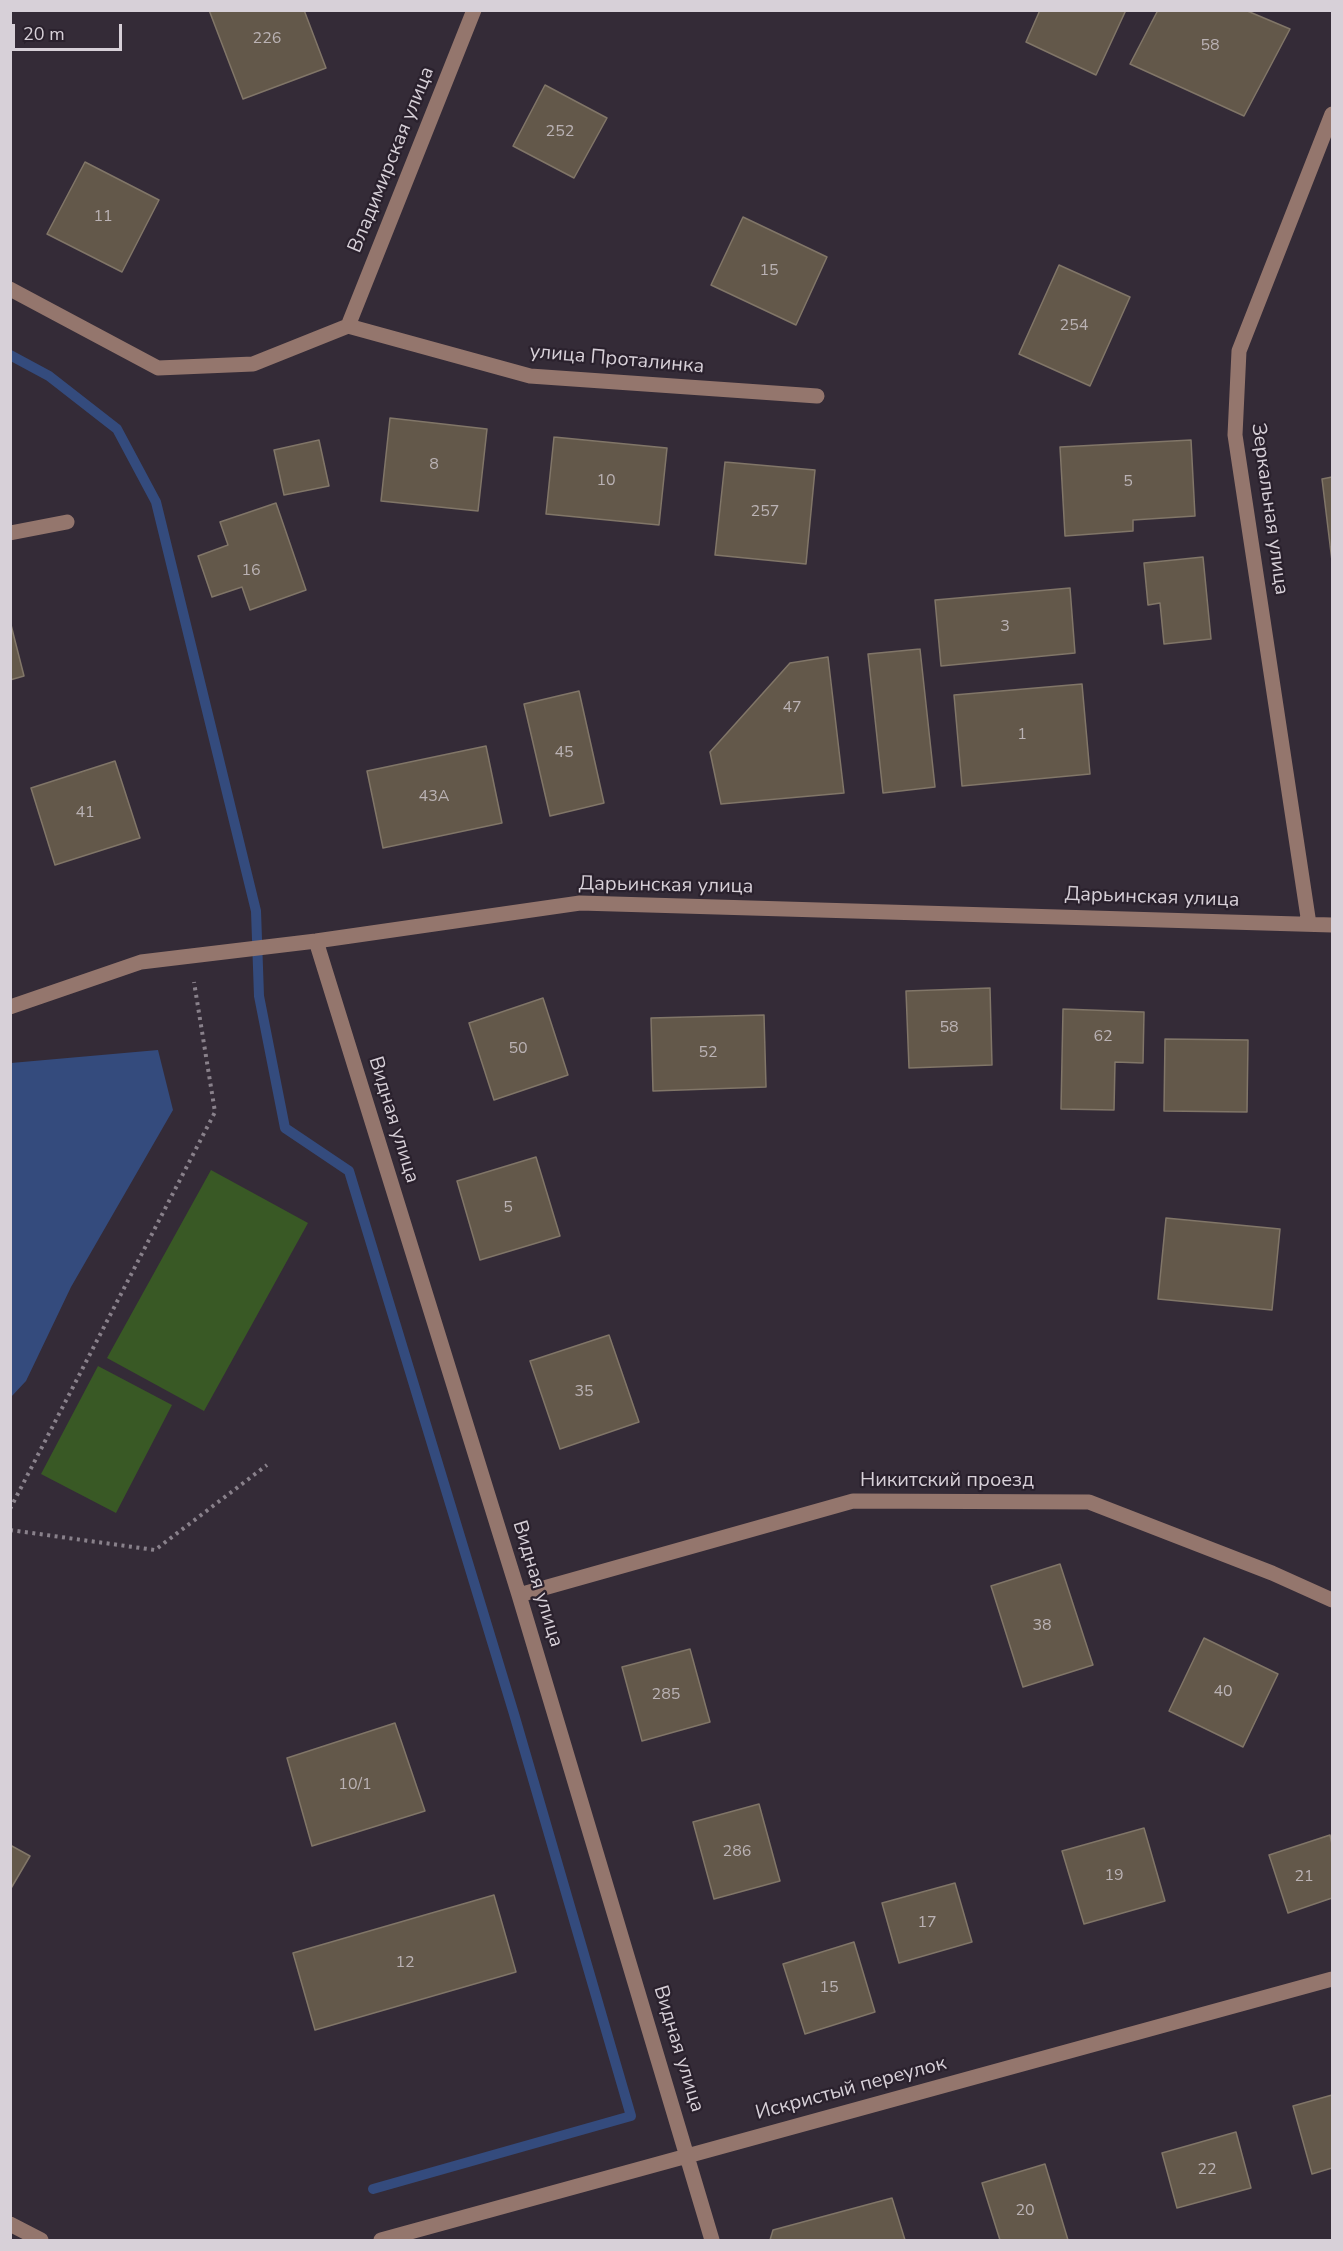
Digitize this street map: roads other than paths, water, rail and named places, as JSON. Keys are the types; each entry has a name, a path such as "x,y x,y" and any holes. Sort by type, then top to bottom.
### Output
{"street":[{"name":"Владимирская улица","path":"348,326 474,10"},
{"name":"Зеркальная улица","path":"1310,924 1235,435 1239,351 1332,114"},
{"path":"10,289 158,368 253,364 348,326"},
{"name":"улица Проталинка","path":"348,326 530,376 817,396"},
{"path":"10,533 67,522"},
{"name":"Дарьинская улица","path":"10,1007 141,962 316,941 580,903 1332,925"},
{"name":"Видная улица","path":"316,941 519,1595 712,2241"},
{"name":"Никитский проезд","path":"519,1595 853,1501 1089,1502 1272,1573 1332,1600"},
{"name":"Искристый переулок","path":"381,2241 1332,1979"},
{"path":"10,2224 41,2241"}],"water":[{"path":"158,1050 173,1110 71,1287 26,1381 11,1397 11,1063"}],"waterway":[{"path":"10,355 49,376 117,429 156,502 256,911 259,996 285,1128 349,1171 514,1714 631,2116 373,2189"}]}
